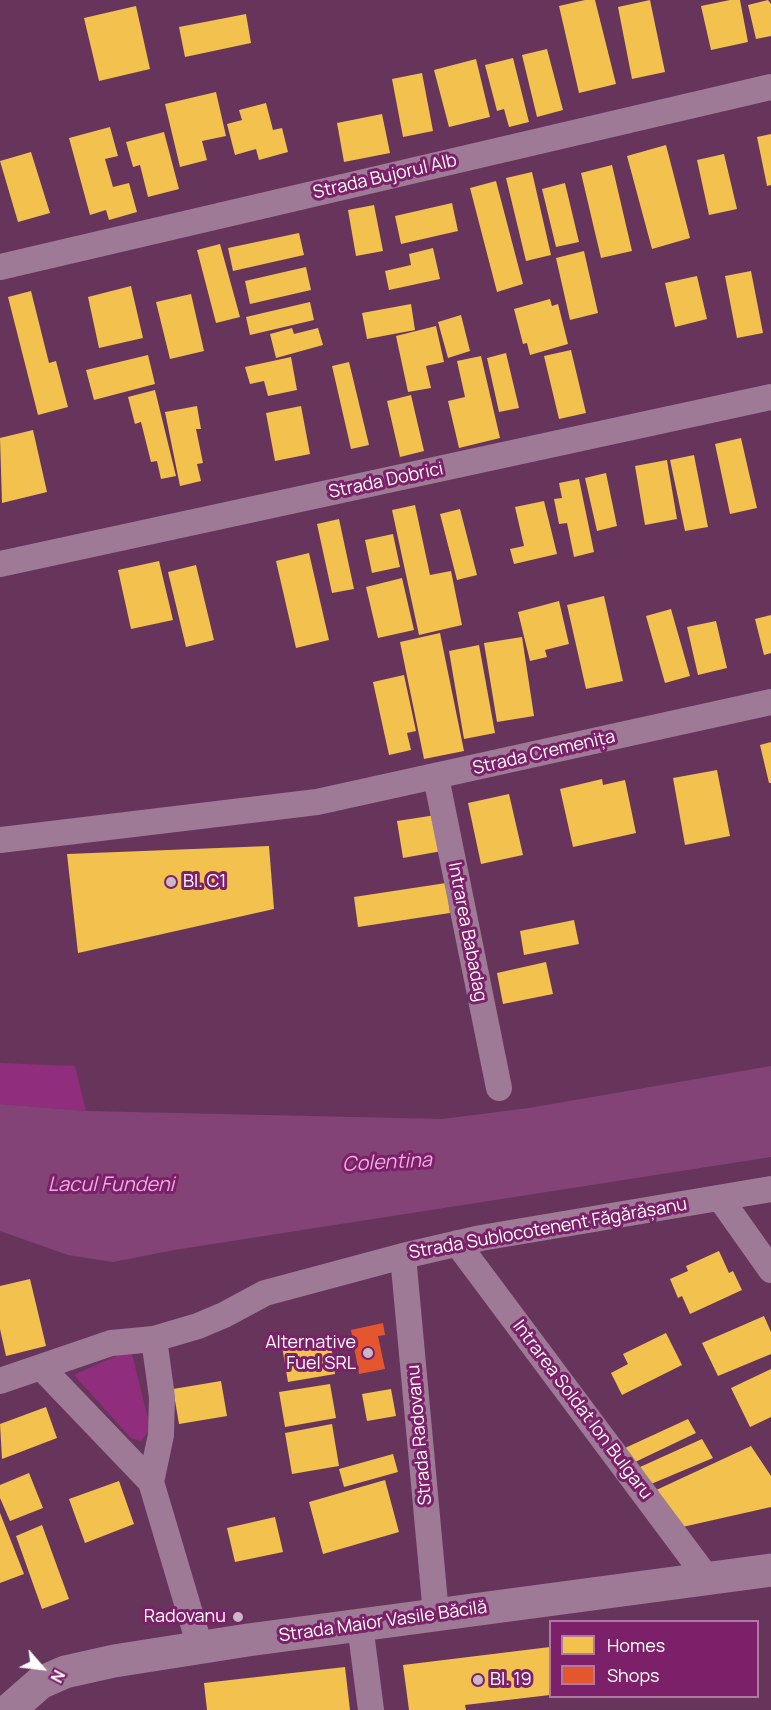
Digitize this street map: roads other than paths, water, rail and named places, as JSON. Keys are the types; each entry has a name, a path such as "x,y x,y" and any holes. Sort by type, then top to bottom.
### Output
{"street":[{"name":"Strada Bujorul Alb","path":"0,267 771,87"},
{"name":"Strada Dobrici","path":"0,564 771,397"},
{"name":"Strada Cremenița","path":"0,840 317,802 771,702"},
{"name":"Intrarea Babadag","path":"436,777 499,1088"},
{"name":"Strada Sublocotenent Făgărășanu","path":"0,1381 111,1343 154,1339 224,1315 266,1293 404,1256 457,1243 771,1189"},
{"path":"720,1198 771,1270"},
{"name":"Intrarea Soldat Ion Bulgaru","path":"457,1243 707,1578"},
{"name":"Strada Radovanu","path":"404,1256 436,1614"},
{"path":"151,1482 161,1435 162,1397 154,1339"},
{"path":"41,1367 151,1482 201,1647"},
{"name":"Strada Maior Vasile Băcilă","path":"9,1710 40,1683 65,1672 201,1647 771,1569"},
{"path":"360,1624 371,1710"}],"water":[{"name":"Lacul Fundeni","path":"771,1066 771,1157 174,1250 113,1262 68,1255 0,1231 0,1104 86,1111 442,1119 529,1108"}],"place":[{"name":"Bl. C1","path":"171,882"},
{"name":"Alternative Fuel SRL","path":"368,1353"},
{"name":"Radovanu","path":"238,1617"},
{"name":"Bl. 19","path":"478,1680"}],"water label":[{"name":"Colentina","path":"387,1163"}]}
